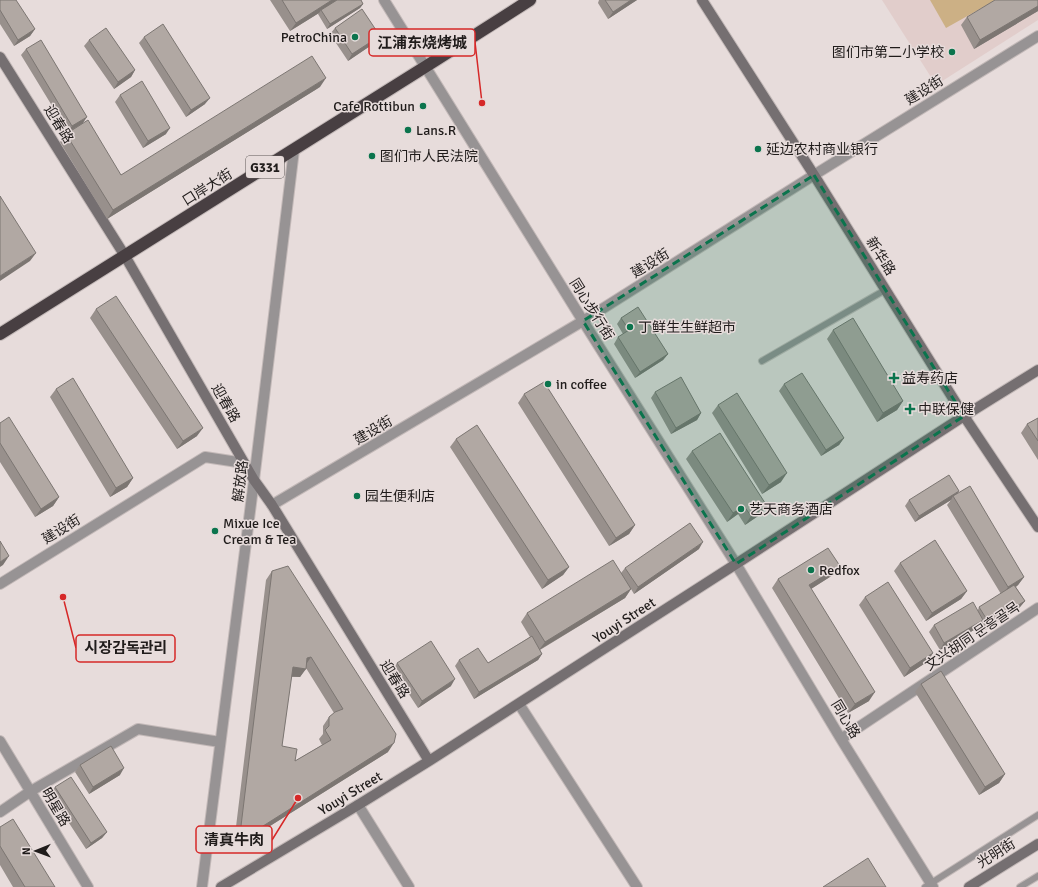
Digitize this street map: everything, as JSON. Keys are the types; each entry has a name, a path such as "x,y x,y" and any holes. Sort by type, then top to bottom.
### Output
{"highway":[{"name":"口岸大街","path":"0,334 530,0"}],"street":[{"path":"384,0 425,67"},
{"name":"新华路","path":"702,0 814,175 964,416 1038,527"},
{"name":"建设街","path":"272,505 583,322 814,175 1038,36"},
{"name":"迎春路","path":"0,57 125,256 254,480 272,505 429,761"},
{"name":"同心步行街","path":"425,67 583,322 736,564"},
{"name":"解放路","path":"202,887 294,150"},
{"name":"Youyi Street","path":"221,887 429,761 964,416 1038,370"},
{"name":"建设街","path":"0,584 205,457 244,463"},
{"name":"同心路","path":"736,564 930,886"},
{"name":"文兴胡同 문흥골목","path":"841,740 1038,608"},
{"path":"519,704 637,887"},
{"path":"0,812 30,792 138,729 220,742"},
{"name":"明星路","path":"0,741 88,887"},
{"path":"358,805 409,887"},
{"name":"光明街","path":"969,887 1038,844"}],"lane":[{"path":"762,361 885,290"},
{"path":"930,886 1038,815"},
{"path":"1020,887 1038,876"}],"highlighted area":[{"path":"814,175 964,416 736,564 583,321"}],"shaded area":[{"name":"图们市第二小学校","path":"882,0 1038,0 1038,20 936,85"},
{"path":"930,0 996,0 946,28"}],"building":[{"path":"0,0 16,0 35,29 18,40 0,10"},
{"path":"282,0 332,0 296,23"},
{"path":"337,0 361,0 363,4 330,24 321,10"},
{"path":"605,0 631,0 613,12"},
{"path":"995,0 1038,0 1038,6 980,40 967,17"},
{"path":"362,9 380,36 352,54 335,28"},
{"path":"163,24 210,98 191,110 144,37"},
{"path":"106,28 135,70 118,82 89,40"},
{"path":"41,40 87,117 72,126 26,49"},
{"path":"312,56 326,78 113,210 66,134 88,120 121,175"},
{"path":"142,81 170,128 148,141 120,95"},
{"path":"0,196 36,253 0,276"},
{"path":"116,296 203,428 183,441 96,309"},
{"path":"638,307 668,354 640,372 618,337 629,330 621,318"},
{"path":"853,318 903,401 883,413 833,330"},
{"path":"802,373 844,438 826,450 784,384"},
{"path":"681,377 701,413 676,428 655,392"},
{"path":"73,378 133,478 116,488 56,389"},
{"path":"544,382 635,525 616,538 524,394"},
{"path":"737,393 787,473 769,485 718,405"},
{"path":"9,417 59,497 41,509 0,443 0,423"},
{"path":"1038,418 1038,441 1027,424"},
{"path":"477,425 569,567 548,580 456,439"},
{"path":"720,433 767,506 751,516 744,506 733,513 692,451"},
{"path":"949,475 959,491 919,516 909,500"},
{"path":"970,486 1024,577 1008,587 953,496"},
{"path":"690,523 703,542 638,587 625,568"},
{"path":"935,540 967,591 932,613 900,563"},
{"path":"0,541 9,556 0,562"},
{"path":"828,548 840,566 809,585 875,692 855,704 778,579"},
{"path":"613,560 631,589 545,642 527,613"},
{"path":"288,566 396,734 394,743 252,833 241,826 272,571","holes":["311,657 343,709 335,712 329,717 329,726 325,730 331,740 295,761 297,749 282,746 293,667 306,669 307,658"]},
{"path":"888,582 933,653 910,668 865,597"},
{"path":"1014,585 1025,601 989,623 979,607"},
{"path":"973,602 983,620 944,643 934,625"},
{"path":"532,636 542,654 479,692 459,660 478,648 488,663"},
{"path":"431,641 455,679 422,701 397,663"},
{"path":"941,671 1005,774 985,787 921,684"},
{"path":"111,746 124,768 93,787 80,765"},
{"path":"71,777 107,832 91,843 55,787"},
{"path":"13,819 55,887 25,887 0,846 0,827"},
{"path":"868,858 886,887 823,887"}],"place":[{"name":"PetroChina","path":"355,37"},
{"name":"图们市第二小学校","path":"952,52"},
{"name":"江浦东烧烤城","path":"482,103"},
{"name":"Cafe Rottibun","path":"423,106"},
{"name":"Lans.R","path":"408,130"},
{"name":"延边农村商业银行","path":"758,149"},
{"name":"图们市人民法院","path":"372,156"},
{"name":"丁鲜生生鲜超市","path":"630,327"},
{"name":"益寿药店","path":"894,378"},
{"name":"in coffee","path":"548,384"},
{"name":"中联保健","path":"910,409"},
{"name":"园生便利店","path":"357,496"},
{"name":"艺天商务酒店","path":"741,509"},
{"name":"Mixue Ice Cream & Tea","path":"215,531"},
{"name":"Redfox","path":"811,570"},
{"name":"시장감독관리","path":"63,597"},
{"name":"清真牛肉","path":"298,798"}]}
